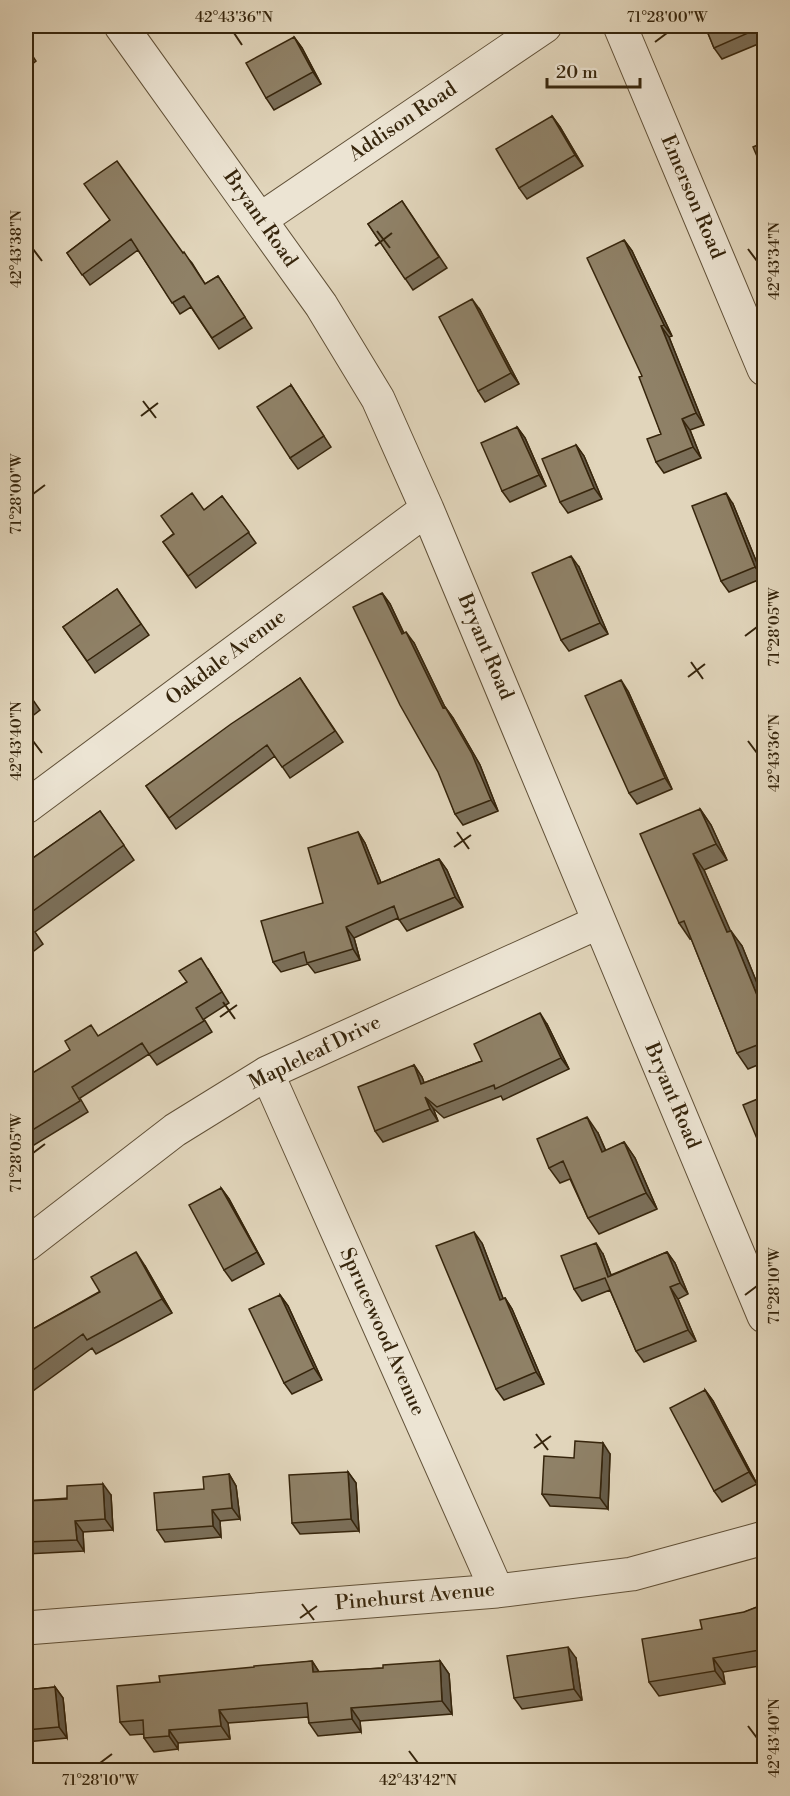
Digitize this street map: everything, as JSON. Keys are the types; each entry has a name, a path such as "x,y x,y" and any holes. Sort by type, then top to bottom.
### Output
{"street":[{"name":"Bryant Road","path":"121,26 321,305 378,399 427,509 765,1316"},
{"name":"Addison Road","path":"261,219 545,26"},
{"name":"Emerson Road","path":"620,26 765,369"},
{"name":"Oakdale Avenue","path":"26,807 427,509"},
{"name":"Mapleleaf Drive","path":"26,1245 175,1130 267,1073 599,922"},
{"name":"Sprucewood Avenue","path":"267,1073 497,1591"},
{"name":"Pinehurst Avenue","path":"26,1628 497,1591 632,1574 765,1538"}],"building":[{"path":"705,26 753,26 755,30 714,48"},
{"path":"294,37 313,72 266,98 246,63"},
{"path":"552,116 575,155 519,188 496,149"},
{"path":"765,142 765,175 753,147"},
{"path":"117,161 205,284 218,276 245,317 212,338 184,296 172,303 131,239 82,275 67,253 110,220 84,184"},
{"path":"402,201 439,257 405,279 368,224"},
{"path":"624,240 664,325 661,326 696,413 682,419 693,447 656,462 647,439 661,434 639,377 642,376 587,258"},
{"path":"472,299 511,373 478,391 439,317"},
{"path":"291,385 324,436 290,458 257,407"},
{"path":"517,427 539,475 502,491 481,443"},
{"path":"576,445 594,488 560,502 542,459"},
{"path":"192,493 204,510 222,496 249,532 188,576 163,542 174,534 161,516"},
{"path":"726,493 755,567 721,581 692,506"},
{"path":"571,556 600,623 561,640 532,573"},
{"path":"117,589 141,624 87,661 63,627"},
{"path":"382,593 402,634 406,632 443,708 445,707 472,754 491,800 455,814 438,772 400,705 353,607"},
{"path":"765,664 765,677 760,665"},
{"path":"300,678 335,731 282,767 267,745 169,818 146,786 231,724"},
{"path":"621,680 665,778 629,793 585,696"},
{"path":"26,690 32,699 26,704"},
{"path":"700,809 716,844 693,854 727,932 731,931 765,1015 765,1042 737,1053 684,921 679,923 640,834"},
{"path":"100,811 124,845 26,916 26,863"},
{"path":"358,832 378,884 439,859 455,897 399,920 394,906 346,927 353,949 307,963 304,952 273,962 261,921 323,903 308,848"},
{"path":"26,919 33,929 26,935"},
{"path":"201,958 222,992 196,1008 204,1021 149,1054 142,1043 72,1087 80,1101 26,1134 26,1077 70,1050 65,1041 91,1025 98,1036 187,982 179,971"},
{"path":"540,1013 561,1058 495,1089 494,1085 437,1107 425,1097 430,1109 375,1131 358,1087 414,1065 421,1084 482,1061 474,1044"},
{"path":"765,1096 765,1158 743,1105"},
{"path":"587,1117 602,1152 624,1142 646,1193 588,1218 563,1161 549,1168 537,1139"},
{"path":"221,1188 257,1252 224,1270 189,1205"},
{"path":"474,1232 500,1300 505,1298 536,1372 496,1389 436,1246"},
{"path":"596,1243 608,1277 667,1252 680,1283 670,1287 688,1330 636,1351 605,1278 574,1289 561,1256"},
{"path":"136,1252 162,1299 87,1340 83,1334 26,1375 26,1325 28,1323 33,1329 100,1292 91,1277"},
{"path":"280,1295 314,1368 284,1383 249,1309"},
{"path":"705,1390 749,1472 714,1491 670,1408"},
{"path":"575,1441 603,1443 600,1498 542,1494 544,1456 574,1458"},
{"path":"348,1472 351,1519 292,1523 289,1475"},
{"path":"229,1474 232,1508 212,1510 213,1526 157,1530 154,1493 204,1489 203,1477"},
{"path":"103,1484 105,1519 75,1521 77,1540 26,1542 26,1501 67,1499 67,1486"},
{"path":"765,1604 765,1649 713,1658 715,1671 649,1682 642,1639 702,1629 700,1620 744,1612"},
{"path":"568,1647 574,1689 514,1698 507,1656"},
{"path":"312,1661 313,1672 383,1668 383,1665 440,1661 442,1701 351,1708 352,1719 309,1723 307,1703 219,1710 221,1726 169,1730 169,1736 144,1738 143,1720 120,1722 117,1686 160,1682 159,1676"},
{"path":"55,1687 59,1727 26,1730 26,1690"}]}
